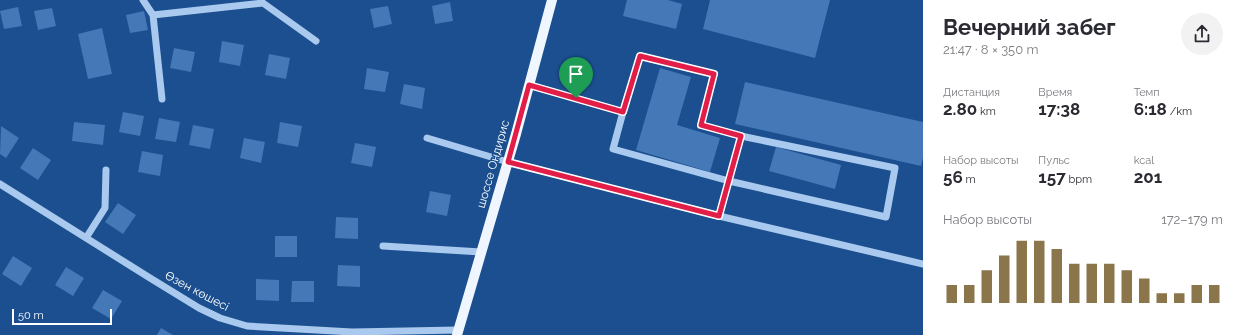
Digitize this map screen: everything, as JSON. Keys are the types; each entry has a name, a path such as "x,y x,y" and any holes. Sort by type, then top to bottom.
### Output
{"main road":[{"name":"шоссе Ондирис","path":"457,332 508,162 552,0"}],"street":[{"path":"143,0 153,15 162,99"},
{"path":"153,15 263,3 316,40"},
{"path":"640,56 714,74 701,125 741,136 895,168 886,217 729,181 613,149 640,56"},
{"path":"529,85 623,112"},
{"path":"719,216 741,136"},
{"path":"427,138 508,162 719,216 923,264"},
{"path":"86,238 105,208 106,170"},
{"name":"Өзен көшесі","path":"0,184 199,308 220,318 247,326 352,332 457,332"},
{"path":"383,246 481,252"}],"building":[{"path":"627,0 668,0 682,4 676,29 623,16"},
{"path":"710,0 830,0 815,58 703,29"},
{"path":"450,2 453,21 435,24 432,6"},
{"path":"388,6 392,24 374,28 370,9"},
{"path":"18,7 22,26 4,29 0,11"},
{"path":"52,8 56,26 38,30 34,11"},
{"path":"144,11 148,30 130,33 126,15"},
{"path":"102,28 112,74 88,79 78,34"},
{"path":"222,41 244,45 240,66 219,62"},
{"path":"174,48 195,52 191,72 170,68"},
{"path":"269,54 290,58 286,79 265,75"},
{"path":"367,68 389,72 385,92 364,89"},
{"path":"660,68 691,77 677,125 720,138 710,172 636,150"},
{"path":"745,82 923,122 923,158 921,166 735,124"},
{"path":"404,84 425,88 422,109 400,104"},
{"path":"123,112 144,116 140,136 119,132"},
{"path":"159,118 180,122 176,142 155,139"},
{"path":"74,122 105,125 103,145 72,141"},
{"path":"280,122 302,126 298,147 277,143"},
{"path":"193,125 214,129 210,149 189,145"},
{"path":"1,126 19,138 6,158 0,154"},
{"path":"244,138 265,142 261,163 240,158"},
{"path":"355,143 376,147 372,167 351,163"},
{"path":"776,147 841,165 835,189 769,171"},
{"path":"33,148 51,160 38,180 20,168"},
{"path":"142,151 163,155 160,176 138,172"},
{"path":"430,191 451,195 447,216 426,212"},
{"path":"118,203 136,215 123,234 105,222"},
{"path":"336,217 358,218 358,239 335,238"},
{"path":"275,236 297,236 297,257 275,257"},
{"path":"13,256 32,268 21,286 2,274"},
{"path":"338,265 360,266 360,287 337,286"},
{"path":"66,267 84,278 73,296 55,285"},
{"path":"256,279 279,280 279,301 256,300"},
{"path":"292,281 314,281 314,302 291,302"},
{"path":"103,290 122,301 111,319 92,308"},
{"path":"161,328 173,335 157,335"}],"route":[{"path":"640,56 714,74 701,125 741,136 719,216 508,162 529,85 576,98 623,112 640,56"}]}
